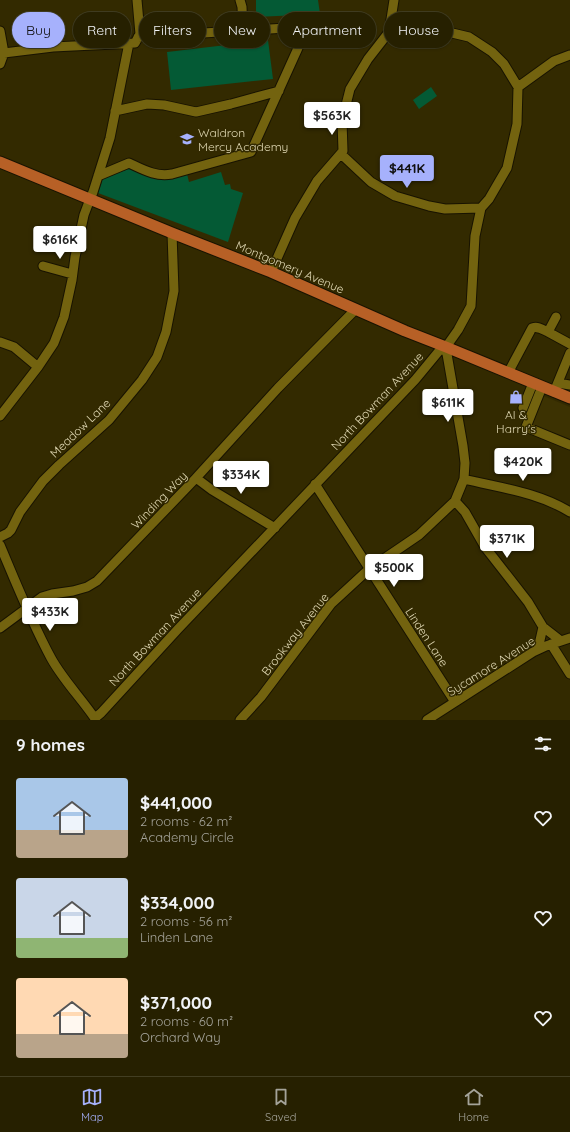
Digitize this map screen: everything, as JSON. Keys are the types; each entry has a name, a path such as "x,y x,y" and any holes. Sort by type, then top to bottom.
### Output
{"main road":[{"name":"Montgomery Avenue","path":"0,162 90,200 272,272 405,331 508,373 538,385 556,388 570,398"}],"street":[{"path":"131,43 135,43 140,34 137,0"},
{"path":"240,0 242,12"},
{"path":"392,12 394,0"},
{"path":"98,176 129,163 152,174 163,175 180,173 250,153 256,143 298,48 297,35 286,28 270,29"},
{"path":"0,31 4,53 0,64"},
{"path":"138,37 214,33"},
{"path":"453,33 469,37 492,52 504,64 518,87 554,61 570,55"},
{"path":"272,272 298,212 317,181 343,151 342,121 350,90 368,59 384,38"},
{"path":"4,53 73,46"},
{"path":"0,416 38,367 54,343 64,317 81,230 110,138 128,48"},
{"name":"North Bowman Avenue","path":"95,719 178,628 415,380 439,351 446,347 458,330 471,306 475,236 481,208 489,199 508,168 517,124 518,87"},
{"path":"115,111 146,104 164,105 196,112 279,91"},
{"path":"341,154 371,182 395,196 445,209 481,208"},
{"name":"Meadow Lane","path":"0,537 11,530 20,512 43,481 109,420 142,380 156,357 166,332 174,291 172,233"},
{"path":"43,266 72,274"},
{"name":"Winding Way","path":"27,608 42,597 88,587 97,581 196,478 278,388 356,309"},
{"path":"548,332 556,317"},
{"path":"508,373 532,328 535,327 548,332 570,344"},
{"path":"0,342 14,347 38,367"},
{"name":"Brookway Avenue","path":"240,720 261,697 331,604 369,568 419,535 455,501 464,479 465,463 446,347"},
{"path":"556,388 570,353"},
{"path":"523,408 538,385"},
{"path":"538,385 526,427 570,445"},
{"path":"556,388 570,385"},
{"path":"196,478 212,490 275,528"},
{"path":"464,479 534,495 570,512"},
{"name":"Linden Lane","path":"316,484 455,702"},
{"path":"455,501 465,512 485,547 528,602 543,627 561,641"},
{"path":"0,545 27,608 51,658 71,688 95,719"},
{"path":"0,628 27,608"},
{"path":"538,649 543,627"},
{"name":"Sycamore Avenue","path":"427,720 538,649 570,638"},
{"path":"551,644 570,674"}],"shaded area":[{"path":"541,395 570,407 570,449 525,430"}],"green space":[{"path":"256,0 318,0 320,12 278,12 278,16 270,16 270,12 256,12"},
{"path":"206,47 269,48 273,79 171,90 167,52"},
{"path":"431,87 437,96 419,109 413,100"},
{"path":"131,168 187,174 189,182 221,172 225,185 230,184 231,189 243,193 228,242 98,193 103,178"}],"place":[{"name":"Waldron Mercy Academy","path":"187,139"},
{"name":"Al & Harry's","path":"516,397"}]}
